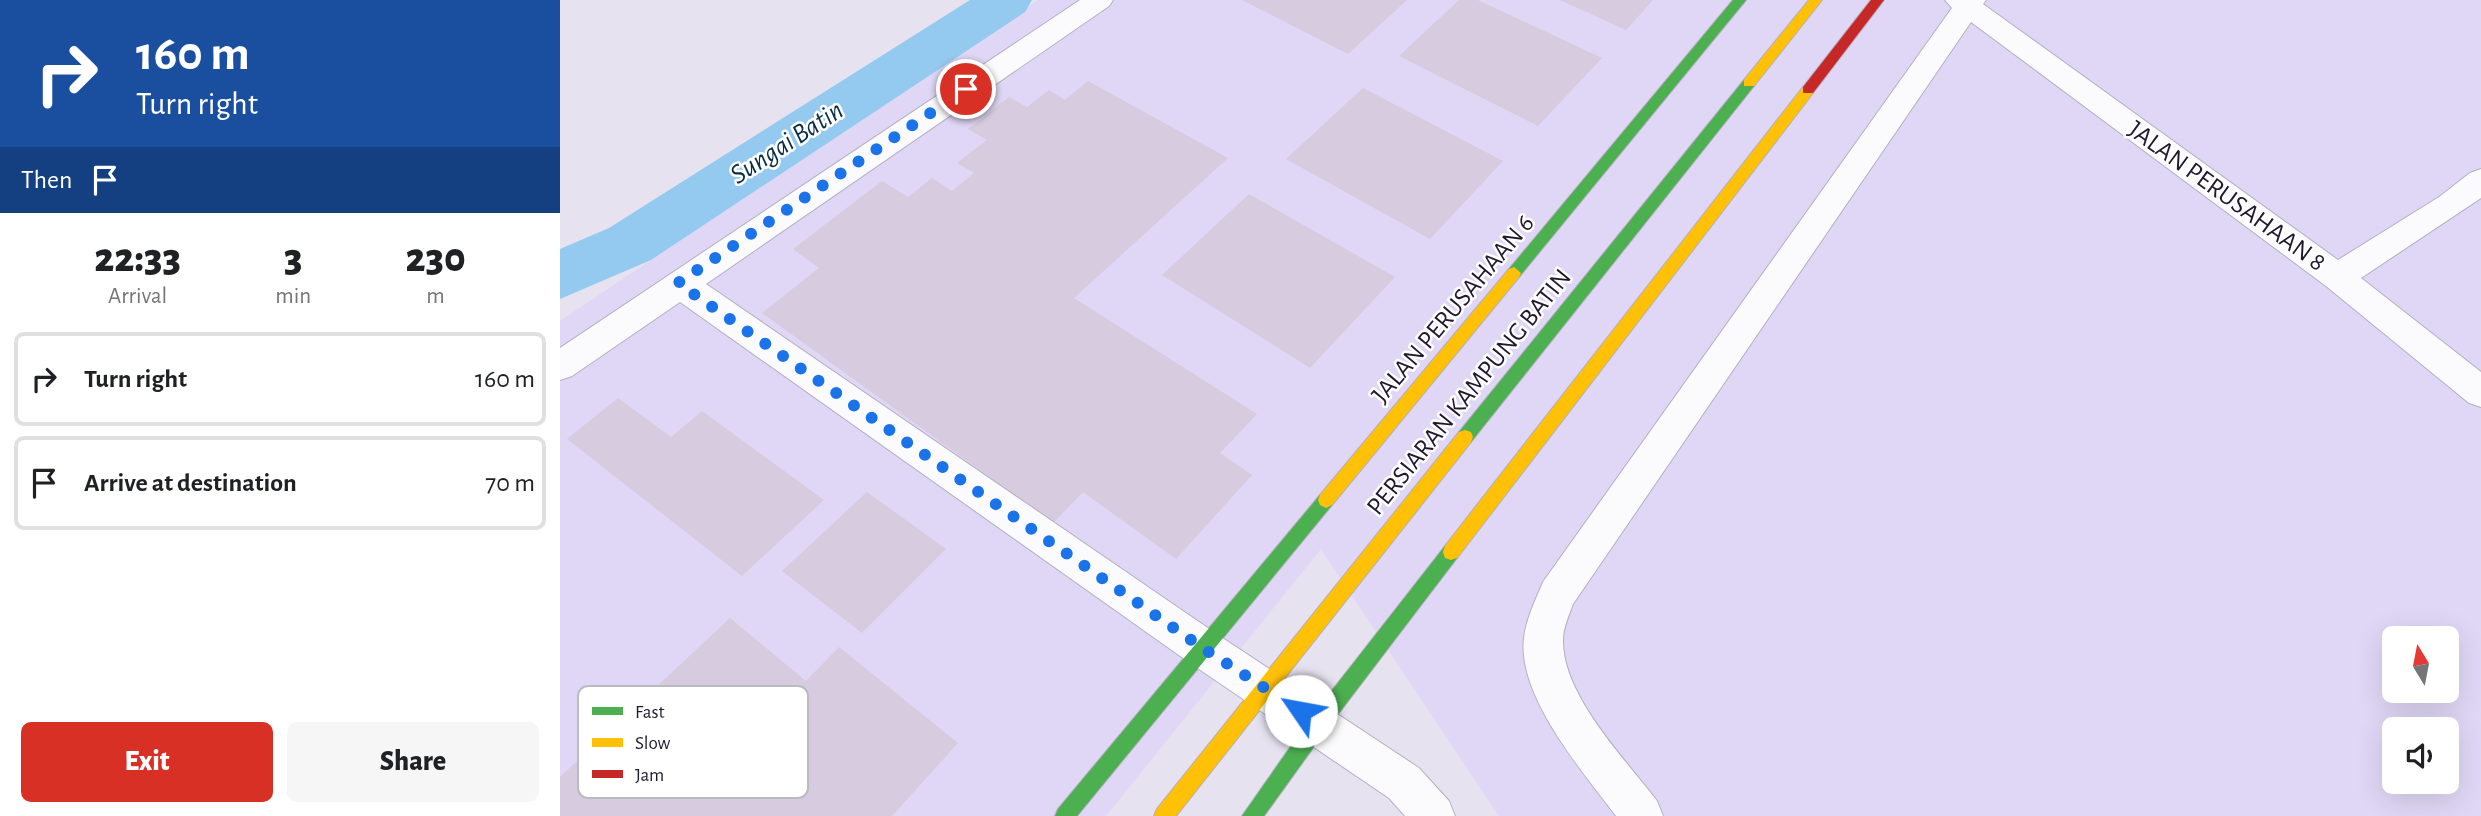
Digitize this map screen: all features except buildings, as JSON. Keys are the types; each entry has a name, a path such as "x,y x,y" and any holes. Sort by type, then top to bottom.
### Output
{"street":[{"path":"560,366 678,283 1098,0"},
{"name":"JALAN PERUSAHAAN 6","path":"1065,816 1740,0"},
{"name":"PERSIARAN KAMPUNG BATIN","path":"1164,816 1264,687 1815,0"},
{"path":"1252,816 1319,723 1878,0"},
{"path":"1642,816 1560,703 1546,673 1543,639 1557,595 1966,2"},
{"name":"JALAN PERUSAHAAN 8","path":"1966,2 2337,277 2481,392"},
{"path":"2337,277 2451,205 2481,181"},
{"path":"678,283 1204,649 1319,723 1404,783 1434,816"}],"shaded area":[{"path":"1038,0 2481,0 2481,816 1499,816 1321,549 1106,816 560,816 560,321"}],"waterway":[{"name":"Sungai Batin","path":"560,275 630,244 1007,0"}],"traffic: fast":[{"path":"1514,273 1740,0"},
{"path":"1465,437 1749,83"},
{"path":"1065,816 1326,500"},
{"path":"1252,816 1319,723 1451,552"}],"traffic: slow":[{"path":"1749,83 1816,0"},
{"path":"1451,552 1808,90"},
{"path":"1326,500 1514,273"},
{"path":"1164,816 1465,437"}],"traffic: jam":[{"path":"1808,90 1878,0"}],"route":[{"path":"966,89 678,283 1204,649 1301,711"}]}
